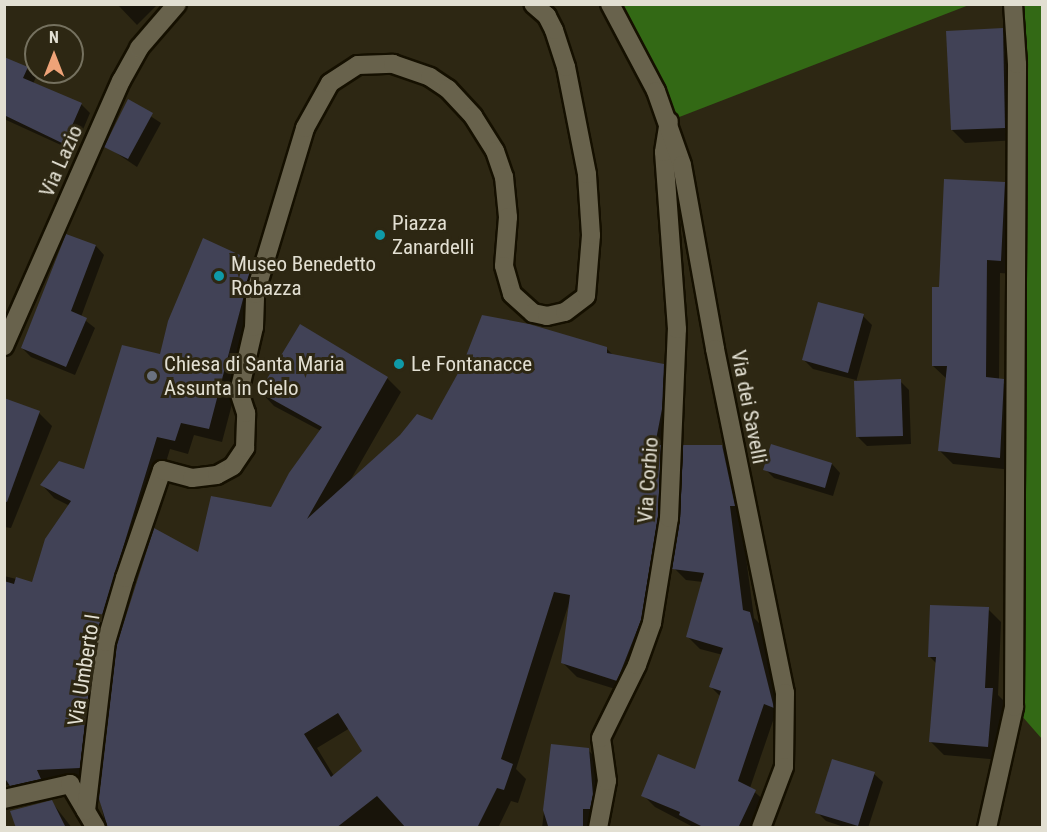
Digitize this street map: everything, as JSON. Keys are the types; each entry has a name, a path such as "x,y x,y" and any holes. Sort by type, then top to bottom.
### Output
{"street":[{"name":"Via Lazio","path":"4,346 121,81 139,48 177,4"},
{"name":"Via Umberto I","path":"86,811 106,642 162,470 201,478 227,470 240,459 247,435 246,413 239,392 254,327 255,294 305,128 330,83 358,65 393,64 430,77 448,89 472,116 495,151 504,177 508,217 504,266 508,286 520,304 533,313 547,316 565,312 586,296 591,235 587,174 557,39 547,16 533,4"},
{"name":"Via dei Savelli","path":"610,4 639,54 669,121 682,165 785,693 784,767 761,828"},
{"path":"987,828 1014,707 1017,64 1013,4"},
{"name":"Via Corbio","path":"598,828 607,781 601,738 637,665 652,623 669,518 677,329 664,152 669,121"},
{"path":"7,799 70,784 96,828"}],"green space":[{"path":"611,5 969,5 669,121"},
{"path":"1012,5 1042,5 1042,739 1014,707"}],"building":[{"path":"1003,28 1005,128 951,130 946,31"},
{"path":"4,57 24,65 24,84 37,84 82,103 64,144 6,116 4,119"},
{"path":"128,99 153,113 128,159 104,147"},
{"path":"944,179 1005,182 1001,261 987,260 986,377 1004,379 1000,458 938,451 947,366 932,366 932,287 939,287"},
{"path":"66,234 96,245 71,311 87,318 66,367 21,348"},
{"path":"203,238 253,261 209,429 181,423 175,441 157,437 95,639 80,768 37,770 41,779 10,786 4,777 4,581 14,584 16,577 32,582 45,539 71,501 40,485 59,461 84,469 122,345 160,354 168,321"},
{"path":"818,302 864,314 848,373 802,360"},
{"path":"482,315 529,324 607,347 607,353 664,364 662,409 655,445 661,445 658,517 641,620 617,681 561,663 570,595 554,592 501,759 513,764 504,790 497,788 477,828 406,828 377,796 336,828 108,828 99,799 117,644 154,528 198,552 211,496 271,507 289,473 322,427 259,392 300,324 388,377 307,519 400,435 417,414 432,420 462,366","holes":["338,713 362,751 331,777 304,734"]},
{"path":"901,379 903,436 856,437 854,381"},
{"path":"4,398 40,411 7,502 4,501"},
{"path":"771,444 832,463 825,488 763,470"},
{"path":"683,445 722,445 735,506 730,506 743,610 750,612 774,708 764,704 738,781 756,790 738,828 705,828 679,815 680,812 641,796 658,754 695,769 721,691 709,687 723,648 686,637 704,573 672,569 680,519"},
{"path":"930,605 989,607 985,688 993,688 988,747 929,742 936,657 928,657"},
{"path":"551,744 589,748 593,795 590,809 583,809 583,828 548,826 543,810"},
{"path":"832,759 875,772 858,826 815,813"},
{"path":"52,800 66,828 16,828 10,811"}],"place":[{"name":"Piazza Zanardelli","path":"380,235"},
{"name":"Museo Benedetto Robazza","path":"219,276"},
{"name":"Le Fontanacce","path":"399,364"},
{"name":"Chiesa di Santa Maria Assunta in Cielo","path":"152,376"}]}
